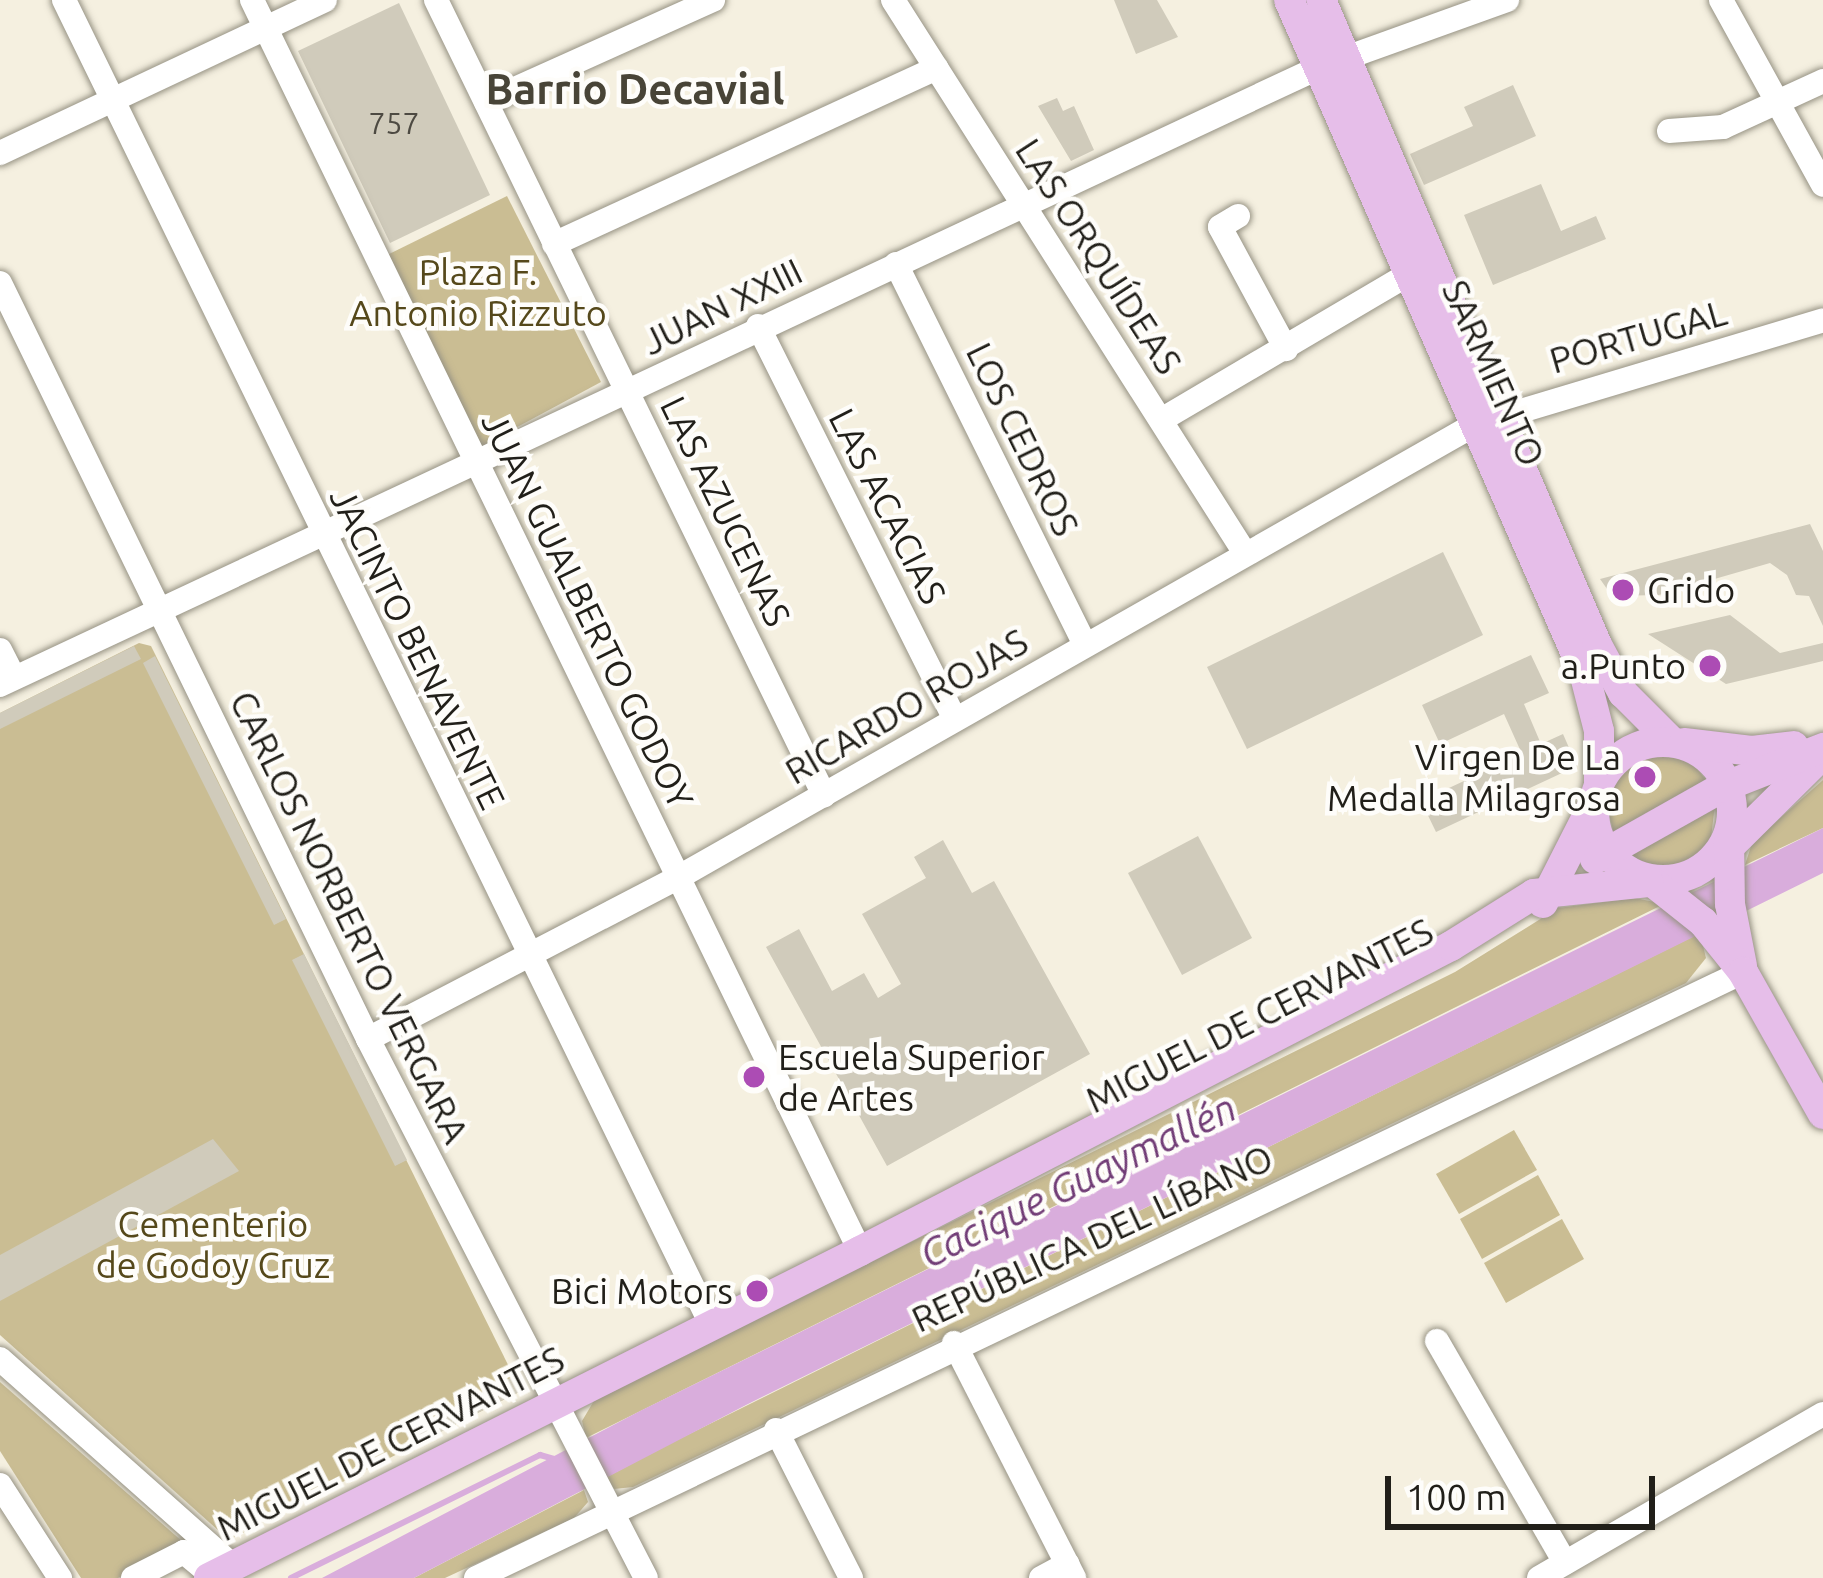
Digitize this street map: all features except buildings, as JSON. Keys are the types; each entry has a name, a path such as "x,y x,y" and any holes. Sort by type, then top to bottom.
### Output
{"main road":[{"name":"SARMIENTO","path":"1289,0 1333,65 1487,420 1584,673 1599,731 1597,792"},
{"name":"SARMIENTO","path":"1321,0 1333,65 1409,274 1487,420 1616,683 1721,788"},
{"name":"MIGUEL DE CERVANTES","path":"1676,741 1760,751 1823,744"},
{"path":"1550,890 1622,751 1676,741"},
{"name":"MIGUEL DE CERVANTES","path":"218,1574 860,1251 1550,890 1610,849 1721,788 1823,744"},
{"path":"1729,852 1781,787 1823,758"},
{"path":"1721,788 1729,852 1720,923 1823,1114"},
{"path":"1597,792 1610,849 1660,888 1720,923"},
{"name":"MIGUEL DE CERVANTES","path":"1550,890 1660,888 1685,881 1729,852"}],"street":[{"name":"JACINTO BENAVENTE","path":"64,0 712,1326"},
{"name":"JUAN GUALBERTO GODOY","path":"252,0 860,1251"},
{"path":"0,153 326,0"},
{"name":"LAS AZUCENAS","path":"436,0 824,795"},
{"path":"486,102 713,0"},
{"name":"LAS ORQUÍDEAS","path":"893,0 1243,550"},
{"name":"JUAN XXIII","path":"7,682 320,531 628,392 758,326 1333,65 1507,0"},
{"path":"1721,0 1823,185"},
{"path":"554,244 936,68"},
{"path":"1669,131 1723,127 1823,81"},
{"path":"1238,216 1220,227 1286,349"},
{"name":"LOS CEDROS","path":"896,264 1084,645"},
{"path":"1161,420 1409,274"},
{"name":"CARLOS NORBERTO VERGARA","path":"0,283 368,1039 646,1578"},
{"name":"PORTUGAL","path":"1487,420 1823,320"},
{"name":"LAS ACACIAS","path":"758,326 954,718"},
{"name":"RICARDO ROJAS","path":"368,1039 680,877 1243,550 1487,420"},
{"path":"0,650 7,682"},
{"name":"REPÚBLICA DEL LÍBANO","path":"476,1578 954,1343 1743,972"},
{"path":"1437,1341 1550,1573 1823,1414"},
{"path":"954,1343 1070,1571 1041,1578"},
{"path":"0,1359 218,1574"},
{"path":"776,1430 851,1578"},
{"path":"0,1485 60,1578"},
{"name":"MIGUEL DE CERVANTES","path":"133,1578 184,1552 218,1574"}],"green space":[{"name":"Plaza F. Antonio Rizzuto","path":"507,196 601,382 482,446 383,257"},
{"name":"Cementerio de Godoy Cruz","path":"139,643 151,646 521,1391 229,1540 0,1335 0,713"},
{"path":"1666,748 1692,761 1707,782 1614,834 1606,803 1614,770 1628,756"},
{"path":"1823,780 1823,828 1745,865 1752,843"},
{"path":"1715,804 1710,847 1684,871 1658,872 1625,851"},
{"path":"1635,898 1664,904 586,1438 582,1421 595,1399 1455,972 1558,908"},
{"path":"1700,933 1706,958 1686,983 633,1487 614,1489 607,1477 653,1452"},
{"path":"1514,1130 1537,1170 1459,1214 1436,1174"},
{"path":"1538,1175 1560,1215 1482,1259 1460,1219"},
{"path":"1562,1219 1584,1259 1506,1303 1484,1263"},
{"path":"0,1382 181,1545 118,1578 81,1578 0,1451"},
{"path":"584,1490 588,1502 574,1518 445,1578 414,1578"}],"shaded area":[{"path":"1823,828 1823,873 746,1405 414,1578 322,1578 640,1411"}],"waterway":[{"path":"291,1578 540,1455 558,1460"}],"place":[{"name":"Grido","path":"1623,590"},
{"name":"a.Punto","path":"1710,666"},
{"name":"Virgen De La Medalla Milagrosa","path":"1645,777"},
{"name":"Escuela Superior de Artes","path":"754,1077"},
{"name":"Bici Motors","path":"757,1291"}],"district":[{"name":"Barrio Decavial","path":"635,89"}],"water label":[{"name":"Cacique Guaymallén","path":"1078,1181"}]}
